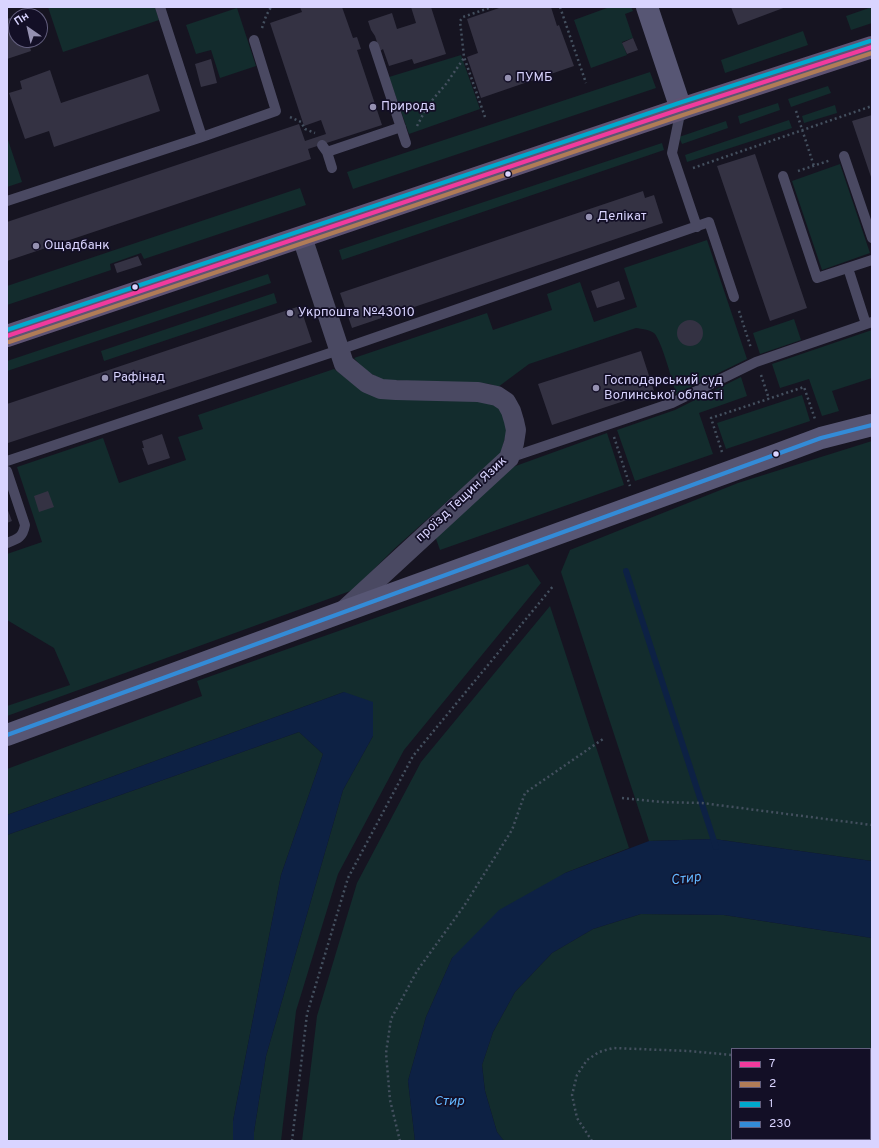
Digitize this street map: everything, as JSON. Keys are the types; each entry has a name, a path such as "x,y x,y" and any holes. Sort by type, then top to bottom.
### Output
{"main road":[{"path":"7,336 681,109 872,47"}],"street":[{"path":"647,7 681,109"},
{"name":"проїзд Тещин Язик","path":"302,237 344,364 367,383 381,389 478,392 497,396 506,402 511,411 516,430 514,443 509,458 342,612"},
{"path":"7,735 821,438 872,425"}],"lane":[{"path":"160,7 202,137"},
{"path":"7,201 276,111 254,40"},
{"path":"374,46 406,143"},
{"path":"681,109 672,153 696,227"},
{"path":"332,168 322,144 401,127"},
{"path":"844,156 872,238"},
{"path":"783,176 817,278 872,260"},
{"path":"7,461 339,350 709,222 734,297"},
{"path":"509,458 672,403 756,362 869,323 848,268"},
{"path":"7,471 25,525 24,532 20,537 7,543"}],"path":[{"path":"254,40 261,33 266,16 271,7"},
{"path":"485,117 464,57 460,21 463,17 492,7"},
{"path":"560,7 586,83"},
{"path":"406,143 428,105 446,84 464,57"},
{"path":"679,173 872,106"},
{"path":"276,111 300,122 305,129 314,132 322,144"},
{"path":"796,111 814,166"},
{"path":"734,297 746,332"},
{"path":"729,472 711,418 804,387 821,438"},
{"path":"610,424 636,505"},
{"path":"292,1141 307,1014 348,878 413,756 554,584"},
{"path":"400,1141 390,1100 386,1053 391,1019 417,971 464,906 512,830 525,793 603,739"},
{"path":"622,798 661,802 702,802 872,825"},
{"path":"592,1141 577,1118 572,1095 577,1075 587,1060 599,1052 613,1048 629,1048 731,1055"}],"green space":[{"path":"48,7 155,7 159,20 63,52"},
{"path":"607,7 631,7 633,11 625,14 633,38 622,42 627,55 591,68 574,20"},
{"path":"872,7 872,23 851,30 846,16"},
{"path":"237,8 256,66 220,78 211,50 196,54 186,25"},
{"path":"803,31 808,45 725,73 721,60"},
{"path":"461,55 480,109 409,134 389,77"},
{"path":"650,72 656,88 353,189 347,172"},
{"path":"828,86 831,93 791,107 788,99"},
{"path":"778,103 780,110 740,124 738,116"},
{"path":"835,105 837,113 804,123 802,116"},
{"path":"789,120 792,128 687,162 685,155"},
{"path":"726,121 728,128 682,144 679,137"},
{"path":"7,137 22,182 7,187"},
{"path":"662,143 664,150 342,260 339,250"},
{"path":"840,164 870,253 822,270 792,181"},
{"path":"300,188 306,205 144,259 141,253 110,264 111,270 7,305 7,286"},
{"path":"707,240 747,359 676,394 657,337 654,333 645,329 636,328 529,364 498,387 490,384 479,383 383,380 367,371 354,358 487,313 493,330 552,310 547,294 580,282 594,322 637,307 624,268"},
{"path":"268,274 271,283 7,371 7,361"},
{"path":"274,293 277,303 104,361 101,351"},
{"path":"794,319 801,340 760,354 753,333"},
{"path":"872,330 872,378 832,391 839,411 822,416 809,379 780,388 772,364"},
{"path":"334,369 362,390 478,401 493,404 499,408 503,415 507,430 501,453 394,549 353,590 7,716 7,706 70,685 54,648 7,620 7,554 42,542 17,467 103,438 119,483 186,460 178,437 203,429 198,415"},
{"path":"741,377 747,396 699,413 713,454 635,481 617,430 675,410"},
{"path":"802,395 810,421 726,449 717,423"},
{"path":"607,433 624,485 440,550 435,536 510,468"},
{"path":"872,441 872,861 714,839 649,841 561,572 570,550 738,483"},
{"path":"528,564 541,583 404,750 338,874 296,1011 281,1141 254,1141 254,1132 266,1056 343,790 373,736 344,692 7,815 7,769 202,696 197,681"},
{"path":"550,606 629,848 565,873 452,958 426,1017 408,1081 415,1141 302,1141 317,1016 357,883 421,762"},
{"path":"299,732 323,754 281,875 233,1121 233,1141 7,1141 7,835"},
{"path":"641,914 724,915 872,938 872,1141 504,1141 497,1132 485,1091 482,1065 493,1032 515,992 552,953 593,929"}],"water":[{"path":"344,692 373,702 373,736 343,790 266,1056 254,1132 254,1141 233,1141 233,1121 281,875 323,754 299,732 7,835 7,815"},
{"name":"Стир","path":"714,839 872,861 872,938 724,915 641,914 593,929 552,953 515,992 493,1032 482,1065 485,1091 497,1132 504,1141 415,1141 408,1081 426,1017 452,958 499,910 565,873 649,841"}],"building":[{"path":"300,7 342,7 353,38 357,37 361,49 357,50 382,125 308,149 311,159 7,261 7,222 299,124 305,141 326,134 321,120 304,126 270,23 302,12"},
{"path":"411,7 431,7 446,54 414,64 412,59 389,66 383,49 380,51 368,21 392,13 397,29 416,23"},
{"path":"502,7 551,7 557,26 559,25 574,66 481,98 467,57 478,53 467,19"},
{"path":"731,7 786,7 738,25"},
{"path":"7,19 8,48 30,48 31,51 7,59"},
{"path":"633,38 638,50 627,54 622,43"},
{"path":"211,59 217,83 201,87 195,64"},
{"path":"50,70 61,103 148,74 160,111 54,147 49,131 25,139 9,93 22,89 20,81"},
{"path":"872,115 872,180 852,121"},
{"path":"755,154 807,308 770,321 717,166"},
{"path":"643,191 645,198 654,195 663,223 352,328 340,293"},
{"path":"138,256 142,265 117,273 114,264"},
{"path":"619,281 625,299 597,308 591,291"},
{"path":"300,306 312,342 8,443 7,404"},
{"path":"690,320 699,324 703,333 699,342 690,346 681,342 677,333 681,324"},
{"name":"Господарський суд Волинської області","path":"641,351 654,391 552,425 538,384"},
{"path":"162,434 170,458 148,465 142,448 144,448 142,441"},
{"path":"48,491 54,507 39,512 34,496"},
{"path":"7,508 12,521 7,523"}],"waterway":[{"path":"626,571 716,847"}],"transit line":[{"name":"1","path":"7,330 679,103 870,41"},
{"name":"7","path":"7,336 681,109 872,47"},
{"name":"2","path":"9,342 683,115 872,53"},
{"name":"230","path":"7,735 821,438 872,425"}],"place":[{"name":"ПУМБ","path":"508,78"},
{"name":"Природа","path":"373,107"},
{"name":"Делікат","path":"589,217"},
{"name":"Ощадбанк","path":"36,246"},
{"name":"Укрпошта №43010","path":"290,313"},
{"name":"Рафінад","path":"105,378"},
{"name":"Господарський суд Волинської області","path":"596,388"}]}
